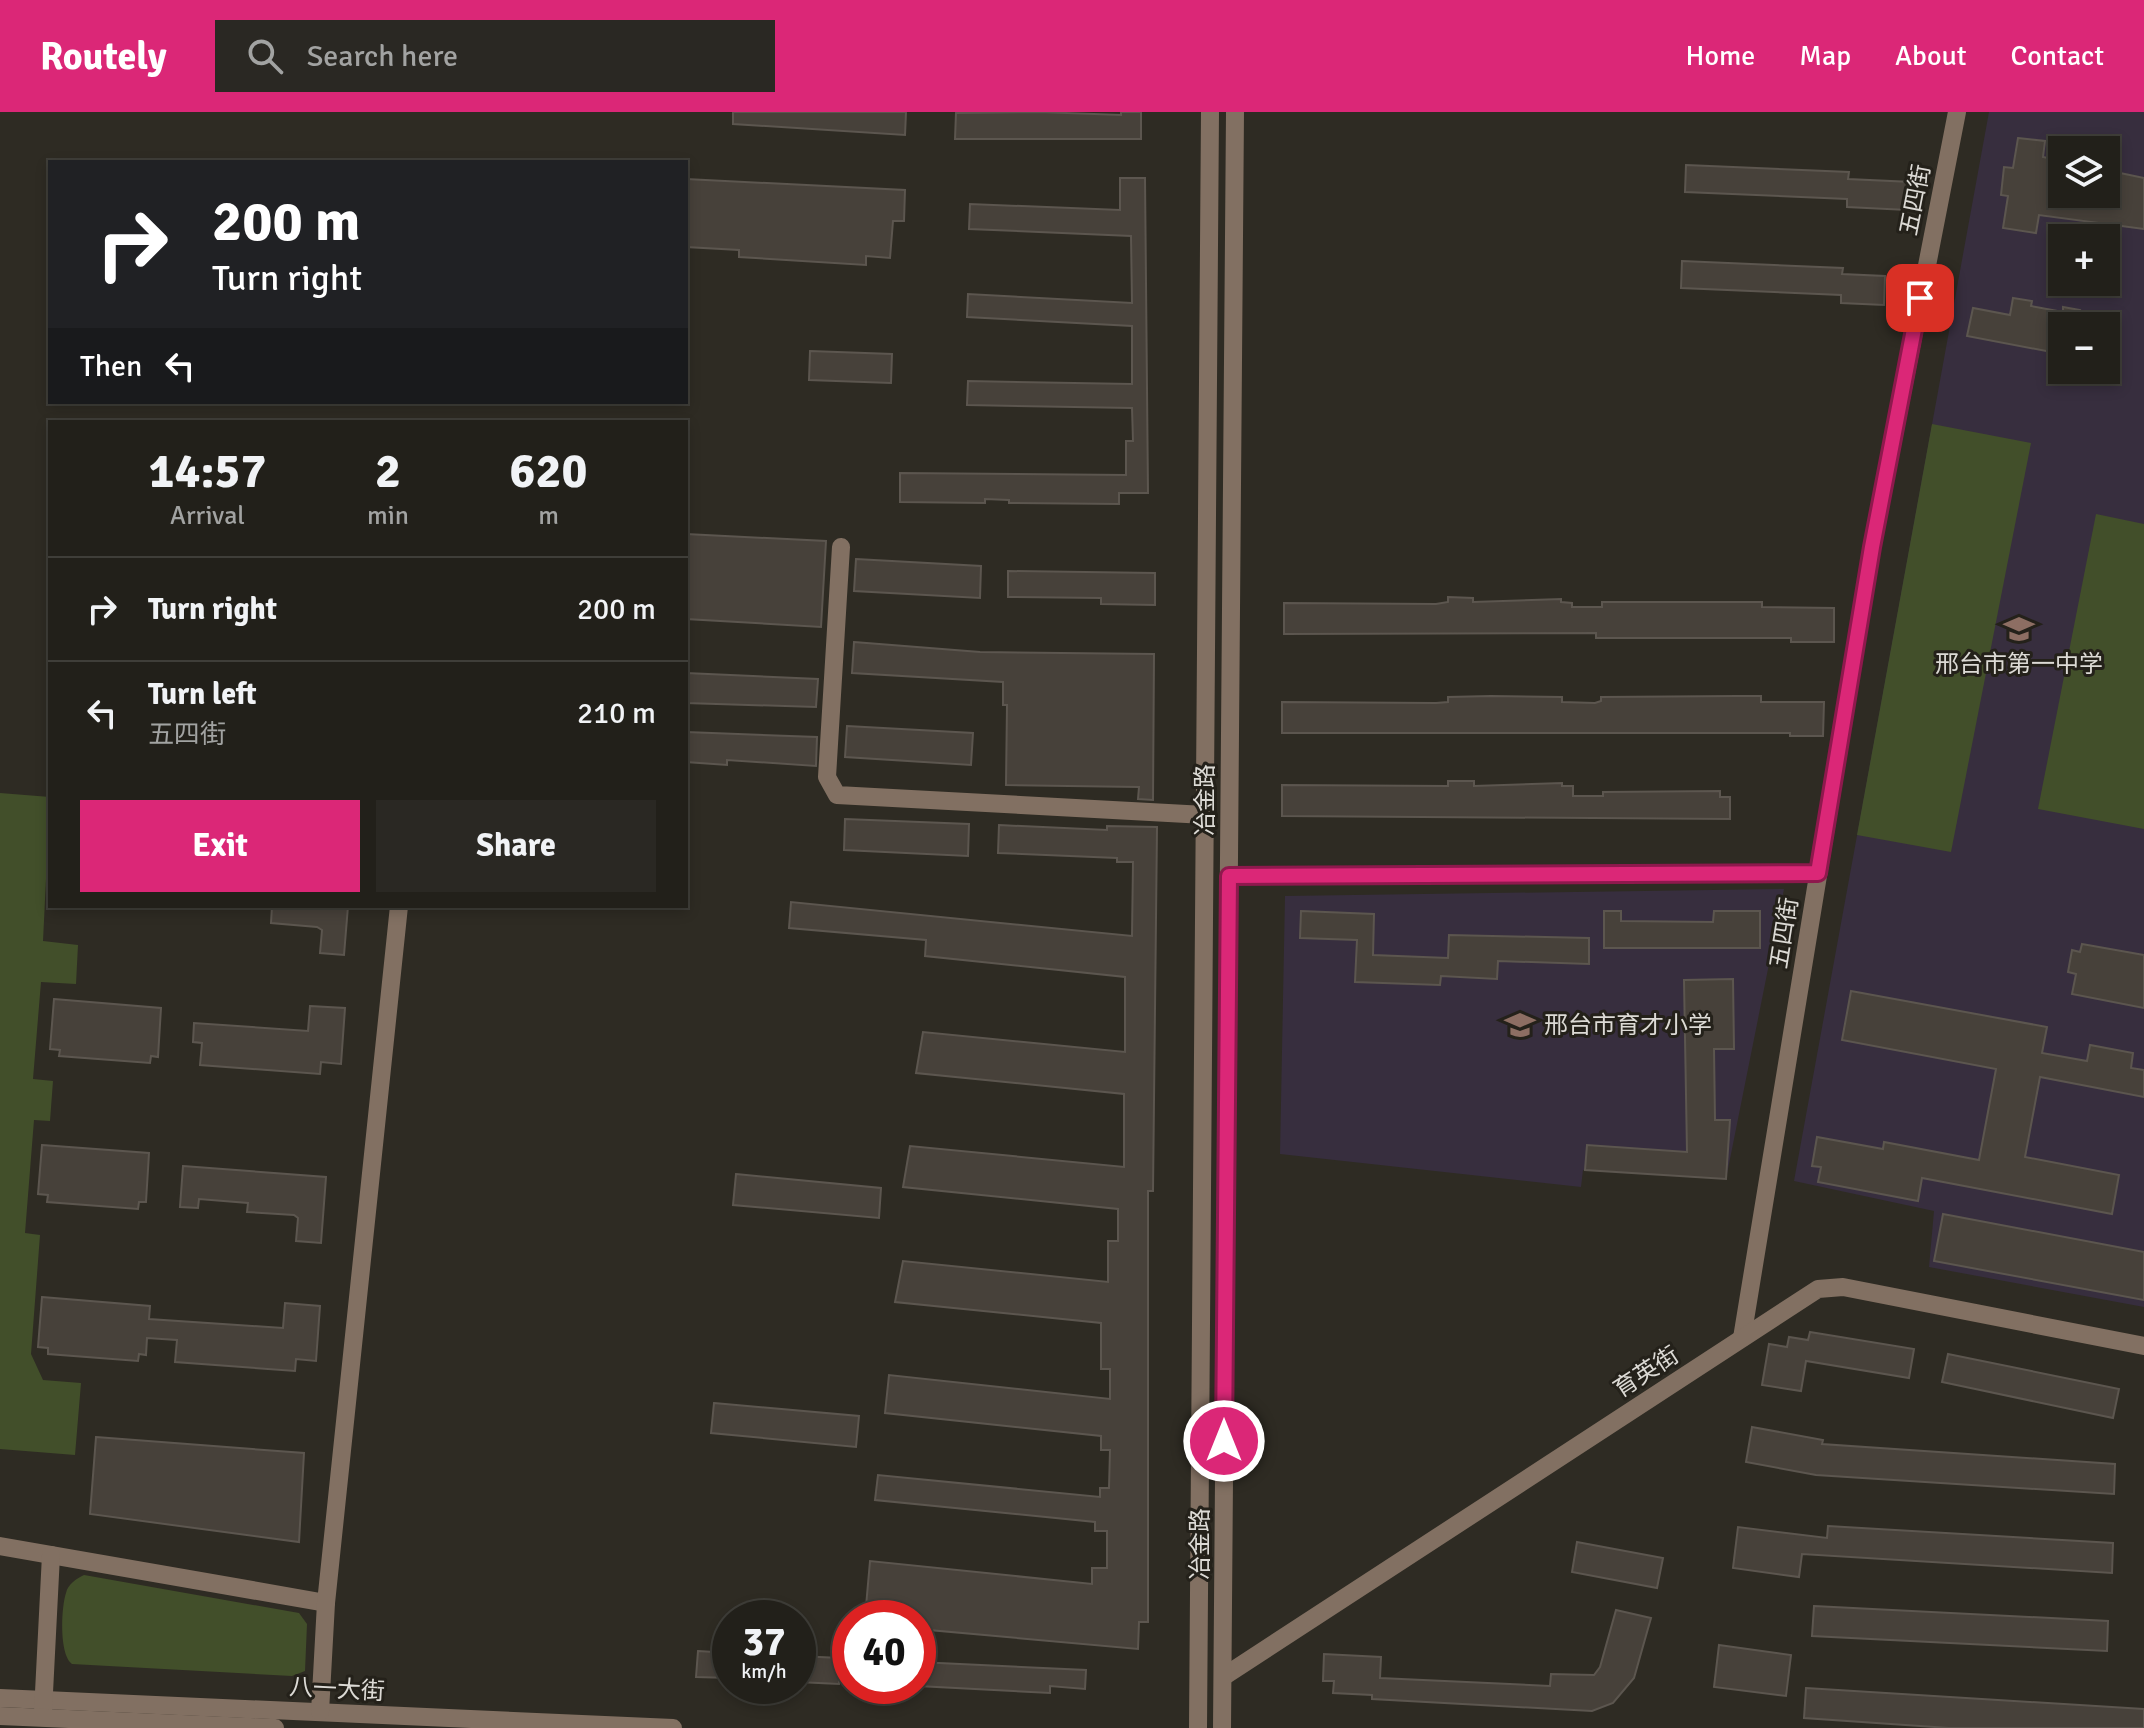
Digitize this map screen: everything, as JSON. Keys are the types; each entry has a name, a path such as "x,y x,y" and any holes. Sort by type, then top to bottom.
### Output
{"street":[{"name":"冶金路","path":"1198,1728 1210,112"},
{"name":"冶金路","path":"1222,1728 1235,112"},
{"name":"五四街","path":"1742,1338 1872,547 1957,112"},
{"path":"841,547 827,777 837,795 1205,815"},
{"path":"1229,876 1818,873"},
{"path":"320,1712 326,1603 399,908"},
{"name":"育英街","path":"1223,1677 1818,1289 1843,1287 2144,1346"},
{"path":"0,1546 326,1603"},
{"path":"43,1715 51,1555"},
{"name":"八一大街","path":"0,1698 43,1715 275,1728"},
{"name":"八一大街","path":"0,1716 320,1712 673,1728"}],"shaded area":[{"name":"邢台市第一中学","path":"1989,112 2144,112 2144,1307 1929,1267 1934,1211 1794,1181"},
{"name":"邢台市育才小学","path":"1784,889 1726,1179 1583,1170 1581,1187 1280,1154 1285,896"}],"green space":[{"path":"1932,424 2031,443 1951,852 1857,835"},
{"path":"2096,514 2144,524 2144,829 2038,809"},
{"path":"0,793 48,797 43,941 78,945 76,984 41,982 33,1079 53,1081 50,1121 34,1120 25,1233 40,1235 31,1354 43,1380 81,1383 75,1455 0,1449"},
{"path":"84,1575 299,1613 307,1624 305,1671 292,1676 72,1664 63,1642 63,1609 69,1587"}],"building":[{"path":"733,112 906,112 905,135 733,124"},
{"path":"1121,112 1141,112 1141,139 955,139 956,113 1121,115"},
{"path":"2018,138 2045,141 2043,157 2048,158 2048,208 2120,208 2120,173 2144,178 2144,229 2039,215 2036,233 2003,228 2008,196 2001,195 2004,167 2013,168"},
{"path":"1686,165 1849,172 1848,179 1912,182 1907,210 1847,207 1847,199 1685,192"},
{"path":"1120,178 1145,178 1148,493 1119,493 1119,504 1009,503 1009,500 985,499 985,503 900,502 900,473 1126,475 1126,441 1133,441 1132,408 967,405 968,381 1132,384 1132,326 967,317 968,294 1132,303 1131,236 969,229 970,204 1120,210"},
{"path":"688,179 905,190 904,221 893,221 890,258 866,256 866,265 739,257 739,250 688,247"},
{"path":"1682,261 1843,268 1842,274 1885,276 1884,305 1841,303 1841,295 1681,288"},
{"path":"2013,298 2032,301 2031,306 2063,312 2048,312 2048,351 1967,336 1973,308 2010,315"},
{"path":"2063,307 2080,310 2063,312"},
{"path":"810,351 892,354 891,383 809,380"},
{"path":"688,534 826,541 821,627 688,619"},
{"path":"856,559 981,566 980,598 854,591"},
{"path":"1008,571 1155,573 1155,605 1101,604 1101,598 1008,597"},
{"path":"1448,597 1473,598 1473,602 1561,599 1561,602 1572,603 1572,607 1602,607 1602,602 1762,602 1762,607 1834,608 1834,642 1791,642 1791,638 1596,638 1596,633 1284,634 1284,603 1436,604 1448,602"},
{"path":"854,642 980,652 1154,654 1153,800 1138,799 1139,787 1006,785 1007,705 1003,705 1003,682 852,673"},
{"path":"688,673 818,679 816,707 688,703"},
{"path":"1737,696 1761,696 1761,702 1824,702 1823,736 1790,736 1790,733 1282,733 1282,702 1436,703 1448,702 1448,697 1562,697 1562,702 1595,703 1601,701 1601,697"},
{"path":"847,726 973,733 971,765 845,757"},
{"path":"688,732 817,737 816,766 727,760 727,765 688,762"},
{"path":"1448,781 1474,781 1474,786 1562,783 1562,786 1573,786 1573,796 1603,796 1603,792 1720,791 1720,797 1730,797 1730,819 1282,816 1282,785 1448,786"},
{"path":"845,819 969,824 968,856 844,850"},
{"path":"999,825 1107,830 1107,826 1157,827 1153,1191 1148,1191 1148,1622 1139,1622 1138,1649 936,1631 936,1600 867,1600 870,1561 1092,1584 1092,1568 1107,1568 1107,1531 1095,1531 1095,1522 875,1500 878,1475 1100,1497 1100,1488 1109,1488 1110,1450 1101,1450 1101,1436 885,1413 889,1375 1110,1399 1110,1369 1101,1369 1101,1323 895,1302 903,1261 1108,1282 1108,1241 1118,1241 1118,1209 903,1187 910,1146 1124,1167 1124,1094 916,1073 923,1032 1125,1052 1125,977 925,956 926,940 789,928 791,902 1132,936 1133,862 1117,862 1117,858 998,853"},
{"path":"272,908 348,908 344,955 320,953 322,930 317,927 271,923"},
{"path":"1301,911 1374,914 1373,955 1448,958 1449,935 1589,938 1589,964 1498,961 1497,979 1441,976 1440,985 1355,982 1357,940 1300,938"},
{"path":"1604,911 1621,911 1621,921 1713,922 1714,911 1760,911 1760,948 1604,948"},
{"path":"2082,944 2144,955 2144,1008 2072,994 2076,974 2068,972 2072,950 2080,952"},
{"path":"1733,979 1734,1049 1714,1049 1715,1120 1730,1120 1726,1179 1585,1170 1587,1145 1687,1152 1684,980"},
{"path":"1851,991 2047,1027 2042,1053 2087,1061 2090,1045 2133,1053 2131,1068 2144,1070 2144,1097 2040,1077 2025,1157 2119,1175 2112,1214 1922,1178 1918,1201 1818,1182 1821,1167 1812,1166 1817,1137 1883,1149 1884,1142 1979,1160 1996,1069 1842,1040"},
{"path":"54,999 161,1008 158,1057 151,1056 150,1063 59,1056 60,1050 50,1049"},
{"path":"310,1006 345,1008 341,1064 321,1062 320,1074 200,1065 202,1043 193,1042 194,1023 308,1031"},
{"path":"42,1145 149,1153 146,1202 139,1202 138,1209 47,1202 48,1195 38,1194"},
{"path":"183,1166 326,1177 321,1243 296,1241 298,1218 294,1215 247,1212 248,1203 199,1199 198,1208 180,1207"},
{"path":"736,1174 881,1188 879,1218 733,1205"},
{"path":"1943,1214 2144,1252 2144,1300 1934,1261"},
{"path":"42,1297 150,1306 149,1319 283,1328 285,1303 320,1306 316,1361 296,1359 295,1371 175,1362 177,1340 147,1338 146,1355 139,1354 138,1361 48,1354 48,1348 38,1347"},
{"path":"1810,1332 1914,1349 1909,1378 1806,1361 1801,1391 1762,1385 1769,1344 1787,1347 1789,1337 1808,1340"},
{"path":"1948,1354 2119,1389 2113,1418 1942,1382"},
{"path":"714,1403 859,1416 856,1447 711,1433"},
{"path":"1752,1427 1823,1440 1822,1444 2115,1464 2114,1494 1816,1475 1746,1462"},
{"path":"96,1437 304,1453 299,1542 90,1514"},
{"path":"1828,1526 2113,1543 2112,1573 1802,1554 1799,1577 1733,1568 1738,1527 1827,1538"},
{"path":"1577,1542 1663,1558 1657,1588 1572,1572"},
{"path":"1814,1606 2108,1621 2107,1651 1812,1636"},
{"path":"1616,1610 1651,1618 1634,1678 1613,1703 1592,1711 1372,1699 1372,1695 1333,1693 1334,1681 1323,1681 1324,1654 1381,1657 1380,1678 1550,1686 1551,1674 1594,1675 1600,1667"},
{"path":"1719,1645 1791,1655 1786,1696 1714,1687"},
{"path":"698,1651 712,1652 712,1677 696,1677"},
{"path":"816,1657 832,1658 832,1684 816,1683"},
{"path":"936,1663 1086,1670 1085,1689 1050,1686 1050,1693 936,1687"},
{"path":"1806,1688 2144,1709 2144,1728 1949,1728 1804,1718"}],"place":[{"name":"邢台市第一中学","path":"2019,629"},
{"name":"邢台市育才小学","path":"1520,1025"}],"route":[{"path":"1224,1441 1229,876 1818,873 1872,547 1920,298"}]}
